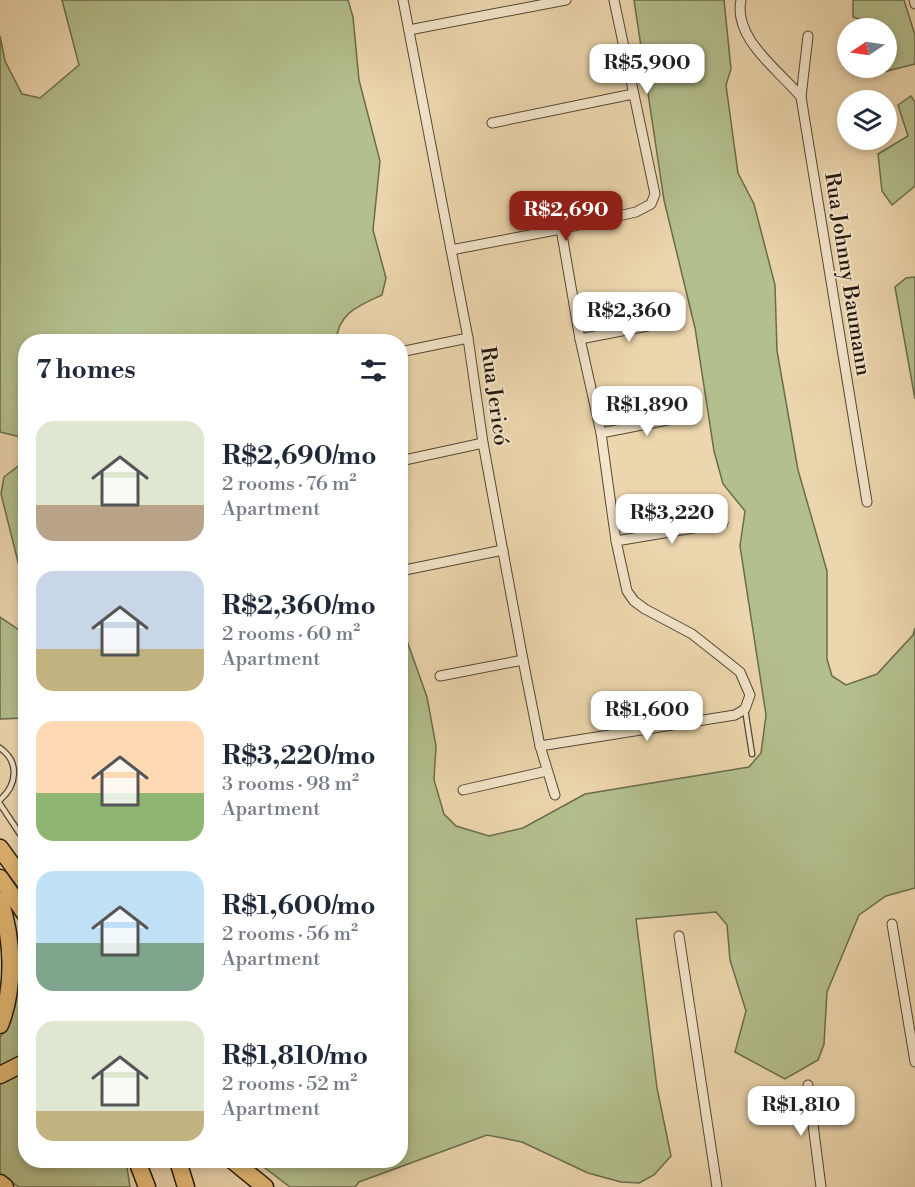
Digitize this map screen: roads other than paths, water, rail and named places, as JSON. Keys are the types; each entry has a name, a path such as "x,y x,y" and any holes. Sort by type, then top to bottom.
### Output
{"highway":[{"path":"0,848 18,873"},
{"path":"0,878 18,904"},
{"path":"0,901 7,921 10,963 7,996 0,1025"},
{"path":"0,1075 18,1066"},
{"path":"140,1168 147,1187"},
{"path":"148,1168 152,1187"},
{"path":"180,1168 186,1187"},
{"path":"242,1168 265,1187"},
{"path":"0,1183 5,1187"}],"street":[{"name":"Rua Jericó","path":"404,0 468,338 483,443 523,660 540,746 555,795"},
{"path":"409,30 566,0"},
{"path":"451,250 561,230 636,212 651,204 655,194 614,0"},
{"path":"741,0 740,7 746,33 756,50 801,97"},
{"name":"Rua Johnny Baumann","path":"808,36 801,97 867,502"},
{"path":"492,123 633,94"},
{"path":"540,746 735,715 745,709 750,695 740,672 692,634 634,601 627,591 616,541 601,433 580,339 561,230"},
{"path":"580,339 673,321"},
{"path":"408,350 468,338"},
{"path":"601,433 688,416"},
{"path":"408,459 483,443"},
{"path":"616,541 723,523"},
{"path":"408,569 503,550"},
{"path":"440,676 523,660"},
{"path":"463,790 547,771"},
{"path":"892,924 915,1062"},
{"path":"679,936 717,1187"},
{"path":"808,1084 821,1187"}],"lane":[{"path":"745,709 752,754"},
{"path":"0,748 12,761 15,780 10,791 0,802 18,830"}]}
